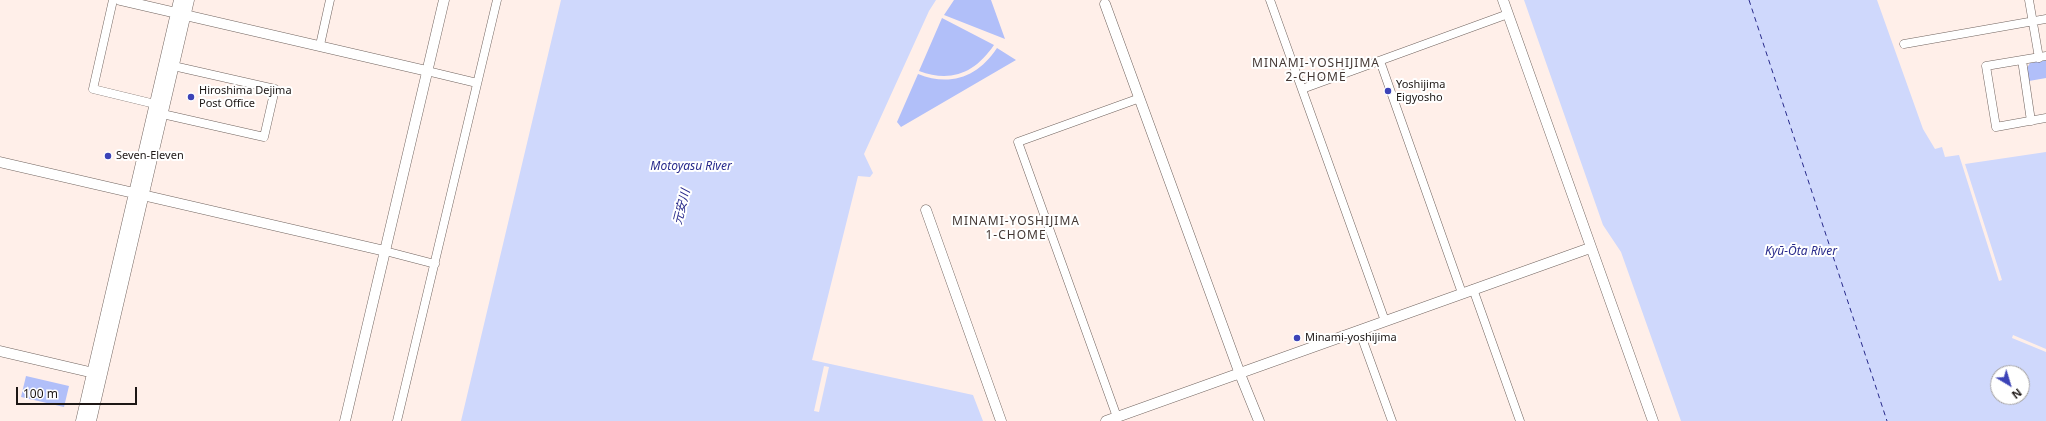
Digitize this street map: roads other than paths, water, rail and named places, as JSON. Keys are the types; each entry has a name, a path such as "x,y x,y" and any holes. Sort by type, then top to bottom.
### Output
{"street":[{"path":"113,0 93,89 159,109 264,137 275,89 169,65"},
{"path":"120,0 320,45 477,83"},
{"path":"179,0 181,14"},
{"path":"81,421 97,374 181,14 189,0"},
{"path":"320,45 330,0"},
{"path":"345,421 444,0"},
{"path":"397,421 497,0"},
{"path":"1270,0 1385,321"},
{"path":"1503,0 1590,248 1653,421"},
{"path":"2029,0 2042,57 1986,66 1996,127 2046,118"},
{"path":"1105,4 1240,374 1259,421"},
{"path":"1302,89 1508,14"},
{"path":"1904,44 2046,19"},
{"path":"2022,60 2031,121"},
{"path":"1380,61 1462,293"},
{"path":"1117,419 1018,142 1140,98"},
{"path":"0,162 140,193 435,264"},
{"path":"926,210 1002,421"},
{"path":"1106,421 1117,419 1359,330 1590,248"},
{"path":"1473,289 1520,421"},
{"path":"1359,330 1392,421"},
{"path":"0,351 97,374"},
{"path":"91,421 97,374"},
{"path":"1240,374 1252,421"}],"water":[{"name":"Motoyasu River","path":"561,0 936,0 929,11 864,154 873,173 870,177 858,176 812,360 973,395 983,421 461,421"},
{"name":"Kyū-Ōta River","path":"1524,0 1877,0 1923,129 1935,149 1942,147 1945,157 1959,155 1999,281 2002,280 1965,164 2046,152 2046,349 2013,335 2012,338 2046,352 2046,421 1681,421 1621,252 1603,225"}],"place":[{"name":"Yoshijima Eigyosho","path":"1388,91"},
{"name":"Hiroshima Dejima Post Office","path":"191,97"},
{"name":"Seven-Eleven","path":"108,156"},
{"name":"Minami-yoshijima","path":"1297,338"}],"district":[{"name":"MINAMI-YOSHIJIMA 2-CHOME","path":"1316,71"},
{"name":"MINAMI-YOSHIJIMA 1-CHOME","path":"1016,229"}],"water label":[{"name":"元安川","path":"682,207"}]}
